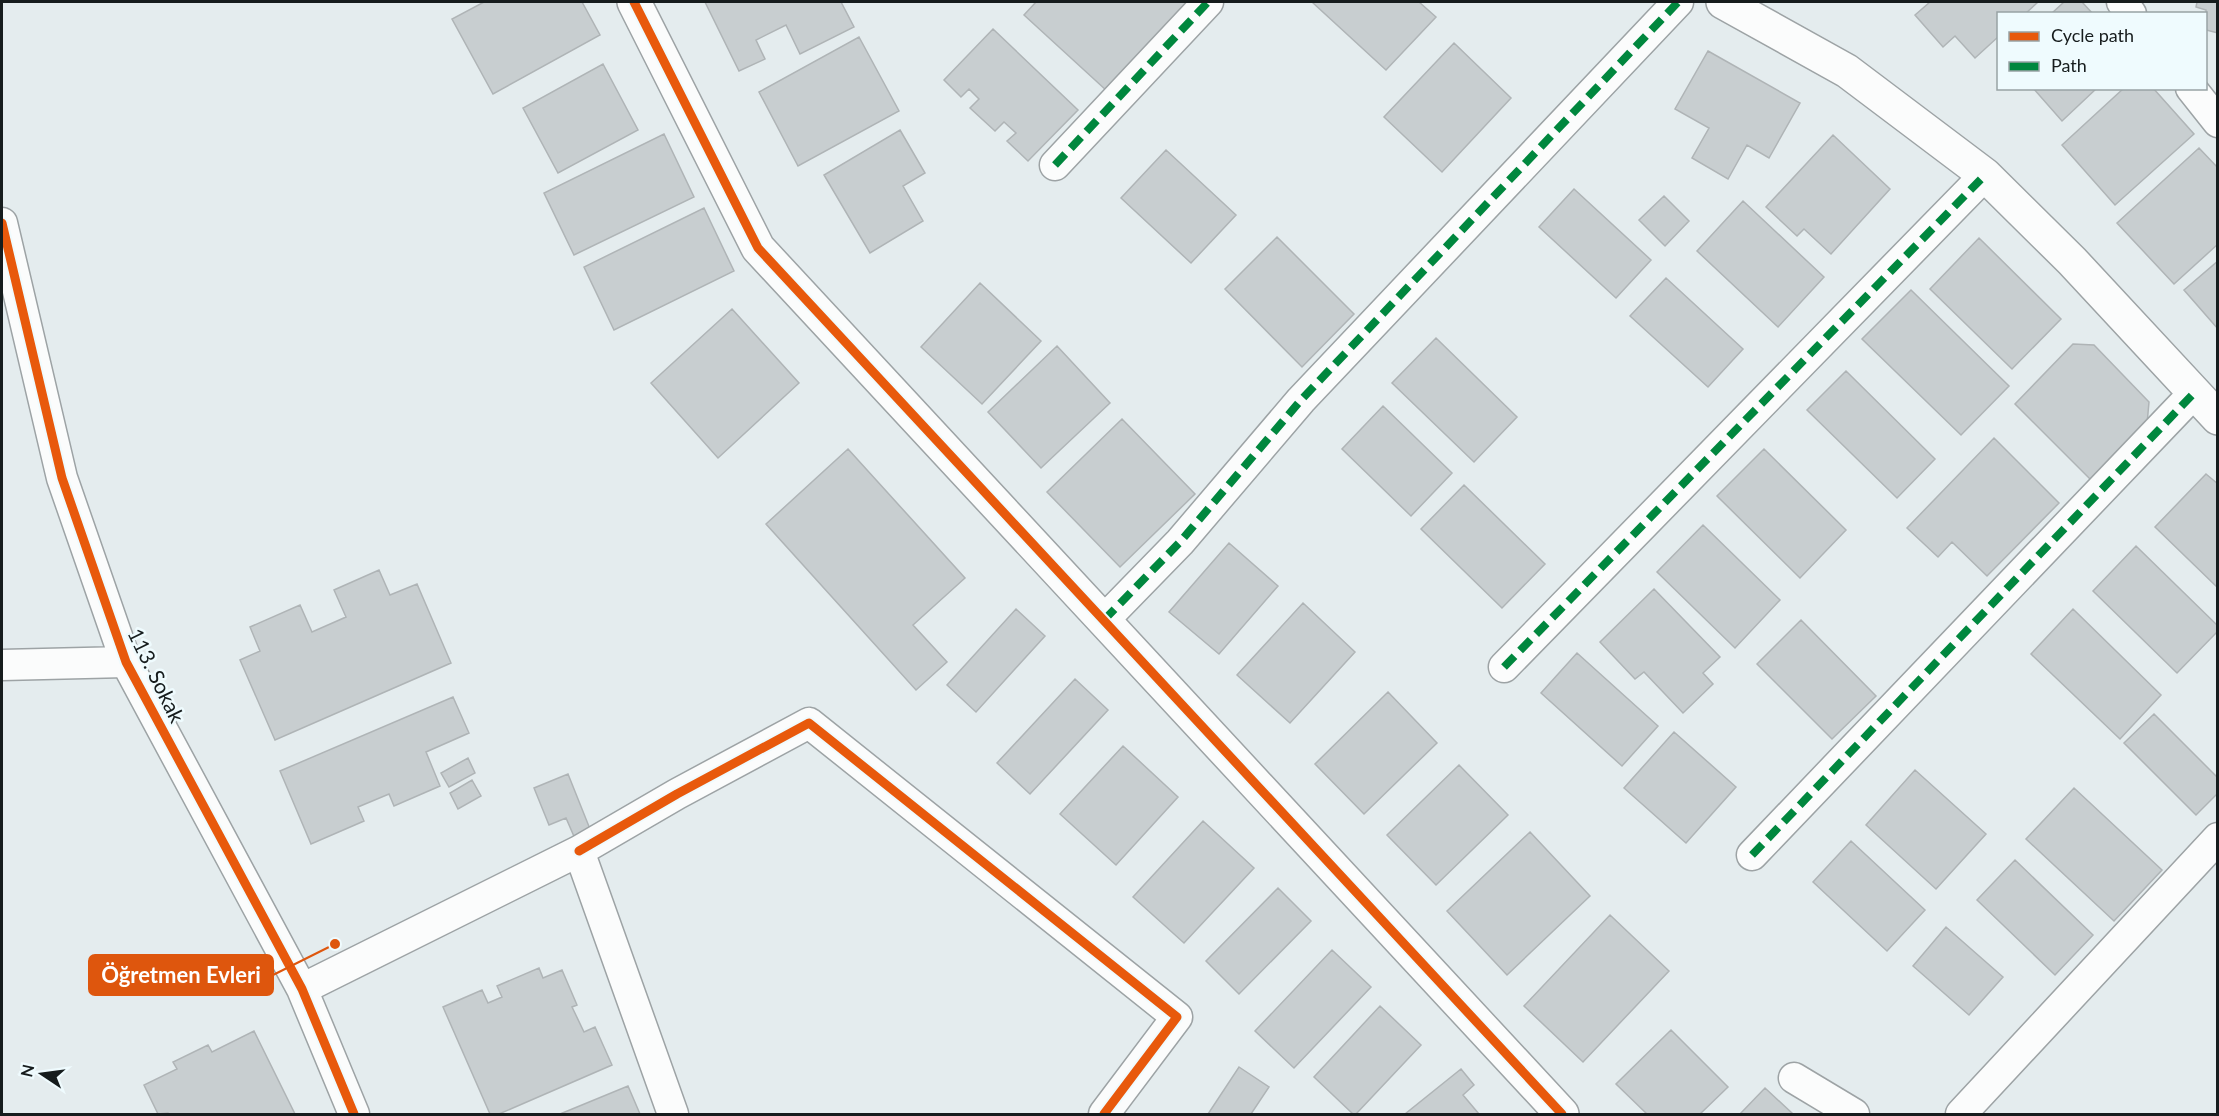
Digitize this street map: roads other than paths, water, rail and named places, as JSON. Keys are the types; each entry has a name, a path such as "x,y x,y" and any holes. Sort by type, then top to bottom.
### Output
{"street":[{"path":"634,2 758,248 1562,1114"},
{"path":"1055,165 1208,2"},
{"path":"1104,620 1180,542 1301,400 1678,2"},
{"path":"1723,2 1847,71 1985,175 2072,261 2217,418"},
{"path":"2193,90 2217,122"},
{"path":"1504,667 1985,175"},
{"name":"113. Sokak","path":"2,223 62,478 126,662 302,989 354,1114"},
{"path":"1752,855 2194,393"},
{"path":"2,665 126,662"},
{"path":"302,989 579,851 677,794 809,723 1177,1017 1104,1114"},
{"path":"1961,1114 2217,838"},
{"path":"579,851 673,1114"},
{"path":"1794,1078 1854,1114"}],"place":[{"name":"Öğretmen Evleri","path":"335,944"}]}
